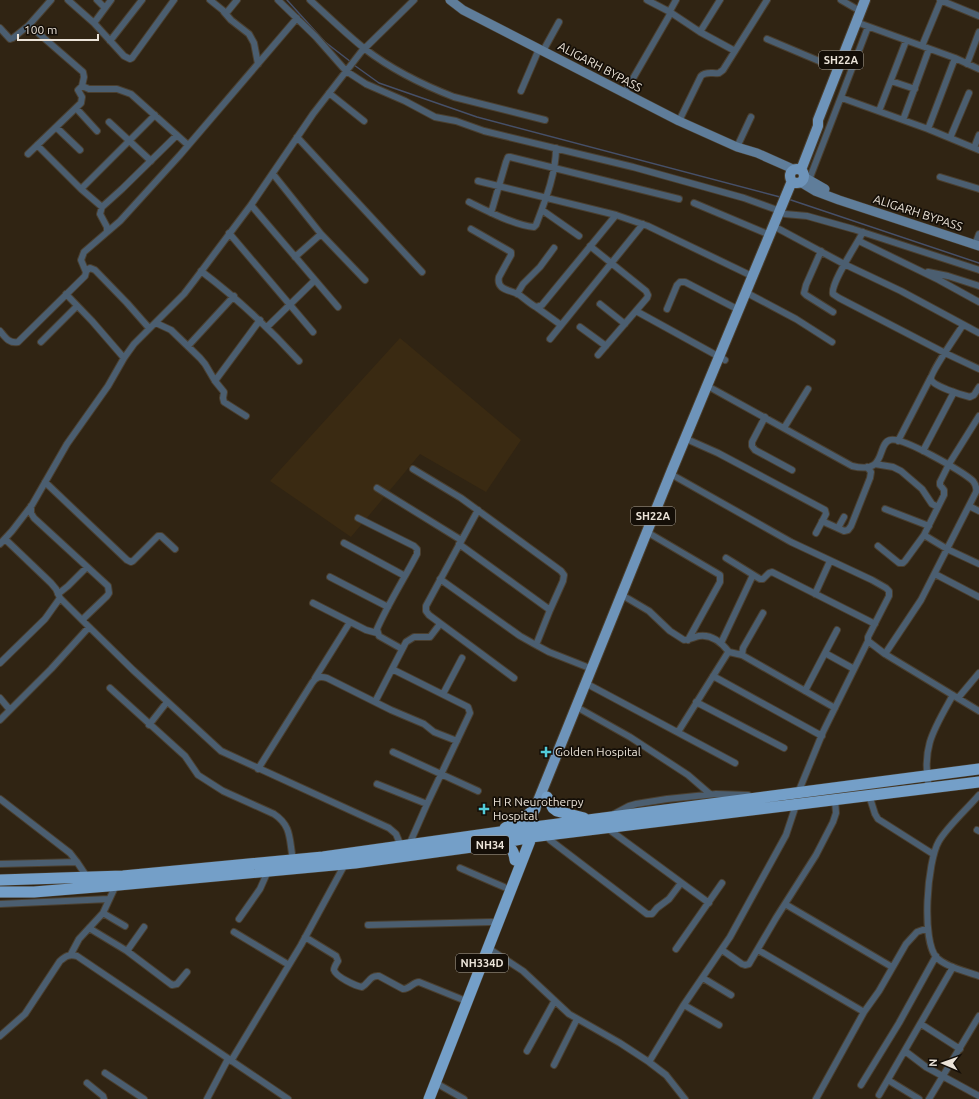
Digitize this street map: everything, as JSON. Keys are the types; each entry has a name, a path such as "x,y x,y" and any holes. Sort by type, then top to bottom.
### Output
{"highway":[{"name":"NH34","path":"0,880 123,876 293,860 495,832 569,833 607,823 771,797 979,769"},
{"name":"NH34","path":"0,892 34,892 116,886 345,864 501,843 529,833 594,820 607,823 796,805 979,782"},
{"path":"546,797 557,811 594,820"},
{"path":"495,832 522,819 535,809"},
{"name":"NH334D","path":"421,1099 439,1064 488,948 529,833"},
{"path":"501,843 510,847 519,858 536,846 569,833"},
{"name":"NH334D","path":"429,1099 436,1083 439,1064 461,999 492,922 504,887 519,858"}],"main road":[{"name":"ALIGARH BYPASS","path":"450,0 463,10 624,94 739,148 797,178 815,191 977,245"},
{"name":"SH22A","path":"529,833 546,797 713,389 739,310 749,295 754,277 770,235 784,210 818,126 818,120 865,0"},
{"name":"SH22A","path":"529,833 535,809 672,470 779,229 784,210"}],"street":[{"path":"0,28 11,39 29,25 51,0"},
{"path":"68,0 94,23 124,56 130,59 174,0"},
{"path":"97,0 105,8"},
{"path":"94,23 111,0"},
{"path":"110,41 142,0"},
{"path":"210,0 248,34 254,43 258,64"},
{"path":"224,12 228,11 237,0"},
{"path":"278,0 348,69 366,84 405,101 435,117 456,121 484,131 556,148 744,198 863,232 979,270"},
{"path":"310,0 363,50 441,92 454,97 545,120"},
{"path":"392,669 470,709 470,713 457,741 405,845 396,834 388,828 221,751 167,702 89,627 59,596 52,583 3,542 31,506 67,444 108,386 134,344 184,294 251,205 329,93 363,50 414,0"},
{"path":"647,0 735,51"},
{"path":"624,94 648,54 676,0"},
{"path":"700,32 720,0"},
{"path":"679,121 701,76 707,73 719,73 723,70 766,0"},
{"path":"841,0 860,11"},
{"path":"922,46 941,0 979,16"},
{"path":"0,331 9,342 18,342 85,276 86,271 81,260 84,252 120,221 188,145 297,18"},
{"path":"520,91 541,50 559,22"},
{"path":"856,22 955,58 979,69"},
{"path":"28,154 76,108 82,100 78,90 82,86 84,77 83,72 29,25"},
{"path":"797,178 842,98 868,27"},
{"path":"967,64 979,32"},
{"path":"767,39 838,68"},
{"path":"879,111 906,41"},
{"path":"903,120 930,49"},
{"path":"928,129 955,58"},
{"path":"891,81 915,89"},
{"path":"82,86 126,91 188,145"},
{"path":"329,93 364,121"},
{"path":"950,138 969,93"},
{"path":"842,98 928,129 976,149 979,135"},
{"path":"76,108 96,131"},
{"path":"81,189 155,115"},
{"path":"739,148 751,117"},
{"path":"109,122 151,161"},
{"path":"56,127 80,150"},
{"path":"107,232 107,227 100,214 102,207 177,135"},
{"path":"297,137 422,272"},
{"path":"37,145 81,189 102,207"},
{"path":"469,202 491,213 524,226 534,227 546,198 554,168 556,148"},
{"path":"491,213 508,157 679,199"},
{"path":"273,174 321,234 365,280"},
{"path":"940,177 979,189"},
{"path":"478,181 616,215 643,224 754,277"},
{"path":"694,203 770,235"},
{"path":"251,205 338,308"},
{"path":"542,210 579,236"},
{"path":"536,308 542,305 616,215"},
{"path":"550,339 643,224"},
{"path":"471,229 511,252 511,255 498,281 499,285 517,294 561,325"},
{"path":"779,229 844,264 901,291 979,333"},
{"path":"863,232 844,264 833,287 832,291 836,296 945,353 979,369"},
{"path":"229,233 313,332"},
{"path":"296,257 321,234"},
{"path":"977,245 979,234"},
{"path":"859,241 979,302"},
{"path":"590,246 610,264 646,291 648,295 598,355"},
{"path":"517,294 523,284 540,267 554,248"},
{"path":"821,252 806,285 804,293 806,296 833,312"},
{"path":"86,271 90,268 95,270 149,328"},
{"path":"201,271 234,296 260,320 299,361"},
{"path":"922,272 941,275 979,286"},
{"path":"267,327 315,280"},
{"path":"667,309 677,285 680,282 685,282 739,310"},
{"path":"66,294 124,358"},
{"path":"749,295 796,319 832,342"},
{"path":"188,346 234,296"},
{"path":"600,304 625,324"},
{"path":"41,342 77,306"},
{"path":"636,311 722,359"},
{"path":"215,382 260,320"},
{"path":"156,323 171,330 203,361 215,382 224,392 224,402 246,416"},
{"path":"898,441 931,377 963,325"},
{"path":"580,327 606,346"},
{"path":"931,377 933,383 967,396 972,396 979,387"},
{"path":"713,389 852,466 863,468 875,464 897,468 922,489 930,501 938,507"},
{"path":"784,428 808,389"},
{"path":"923,451 954,392"},
{"path":"878,546 899,563 902,563 924,535 945,492 940,484 949,464 979,416"},
{"path":"765,417 752,442 752,446 755,450 792,470"},
{"path":"691,441 718,453 825,510 826,514 816,533"},
{"path":"875,464 888,441 898,441 949,464 972,480 975,484 976,492 921,600 885,654"},
{"path":"822,521 846,531 851,526 872,475 867,467"},
{"path":"413,469 455,494 478,510 561,571 564,575 563,581 536,645"},
{"path":"676,477 791,542 872,580 889,591 889,596 868,637 868,641 822,736 798,793"},
{"path":"45,482 131,562 158,536 162,536 175,549"},
{"path":"377,488 460,542 550,610"},
{"path":"31,506 31,513 34,518 108,586 109,589 107,596 82,620"},
{"path":"969,506 979,511"},
{"path":"885,509 929,526"},
{"path":"478,510 426,606 426,611 440,624 514,678"},
{"path":"838,528 844,517"},
{"path":"358,518 414,546 417,549 417,554 388,607 377,629 377,633"},
{"path":"652,535 720,575 720,582 688,640"},
{"path":"924,535 947,549 979,564"},
{"path":"344,543 405,576"},
{"path":"726,558 763,580 769,573 772,572 875,624"},
{"path":"815,594 830,561"},
{"path":"0,663 45,619 59,596 87,567"},
{"path":"935,574 979,597"},
{"path":"721,643 753,575"},
{"path":"330,577 388,607"},
{"path":"440,579 520,636 549,652 592,669"},
{"path":"627,598 649,611 670,631 684,640 701,636 710,638 721,643 729,652 742,655 835,708"},
{"path":"313,603 366,630 377,633 379,636 402,648"},
{"path":"742,655 743,648 763,613"},
{"path":"258,769 350,622"},
{"path":"375,702 402,648 410,639 414,637 430,637 440,624"},
{"path":"0,720 51,669 89,627"},
{"path":"805,691 837,630"},
{"path":"868,641 885,654 979,710"},
{"path":"678,732 712,676 729,652"},
{"path":"825,653 854,669"},
{"path":"443,694 462,658"},
{"path":"929,788 926,758 930,741 955,696 979,673"},
{"path":"315,678 320,676 327,678 391,710 424,724 434,732 457,741"},
{"path":"712,676 822,736"},
{"path":"591,686 735,763"},
{"path":"110,688 149,725 185,756 198,775 223,791 274,814 281,819 288,828 293,860"},
{"path":"0,698 10,710"},
{"path":"149,725 167,702"},
{"path":"696,702 784,748"},
{"path":"582,710 630,738 688,775 710,794"},
{"path":"393,752 478,791"},
{"path":"377,784 426,804"},
{"path":"709,903 681,883 607,823 629,806 667,799 710,794 771,797"},
{"path":"870,795 878,820 933,854"},
{"path":"979,795 943,835 933,854 928,884 928,928 931,943 936,956 943,962 953,967 979,976"},
{"path":"0,799 70,853 87,877"},
{"path":"722,950 745,965 749,964 816,855 833,822 836,813 835,800"},
{"path":"649,1062 684,1005 722,950 786,835 796,805"},
{"path":"550,840 647,914 652,914 669,899 681,883"},
{"path":"0,864 77,862"},
{"path":"207,1099 289,966 345,864"},
{"path":"460,868 504,887"},
{"path":"239,920 260,889 268,871"},
{"path":"676,949 722,883"},
{"path":"0,1036 25,1014 60,961 71,954 79,939 102,913 116,886"},
{"path":"0,904 109,899"},
{"path":"785,904 892,967"},
{"path":"102,913 125,926"},
{"path":"368,924 492,922"},
{"path":"127,951 144,927"},
{"path":"90,928 127,951 172,985 177,984 187,972"},
{"path":"816,1099 864,1012 879,991 909,940 917,932 928,928"},
{"path":"234,932 289,966"},
{"path":"306,937 336,956 338,961 334,968 334,972 352,984 362,986 365,985 371,977 379,976 403,989 411,987 416,982 419,982 461,999"},
{"path":"488,948 523,971 554,1002 569,1014 620,1043 666,1075 685,1099"},
{"path":"758,950 864,1012"},
{"path":"71,954 77,956 288,1099"},
{"path":"861,1085 903,1016 936,956"},
{"path":"879,1095 953,967"},
{"path":"703,978 731,994"},
{"path":"527,1051 554,1002"},
{"path":"684,1005 719,1025"},
{"path":"929,1099 960,1050 979,1016"},
{"path":"554,1065 577,1019"},
{"path":"921,1024 960,1050"},
{"path":"905,1051 920,1063 943,1077 979,1096"},
{"path":"106,1073 144,1099"},
{"path":"888,1080 919,1099"},
{"path":"87,1083 105,1098"},
{"path":"436,1083 464,1099"}],"shaded area":[{"path":"400,338 521,440 486,492 420,454 351,537 270,481"}],"waterway":[{"path":"287,0 325,42 351,62"},
{"path":"354,65 379,83 477,117 780,197"},
{"path":"788,199 979,263"}],"place":[{"name":"Golden Hospital","path":"546,752"},
{"name":"H R Neurotherpy Hospital","path":"484,809"}]}
